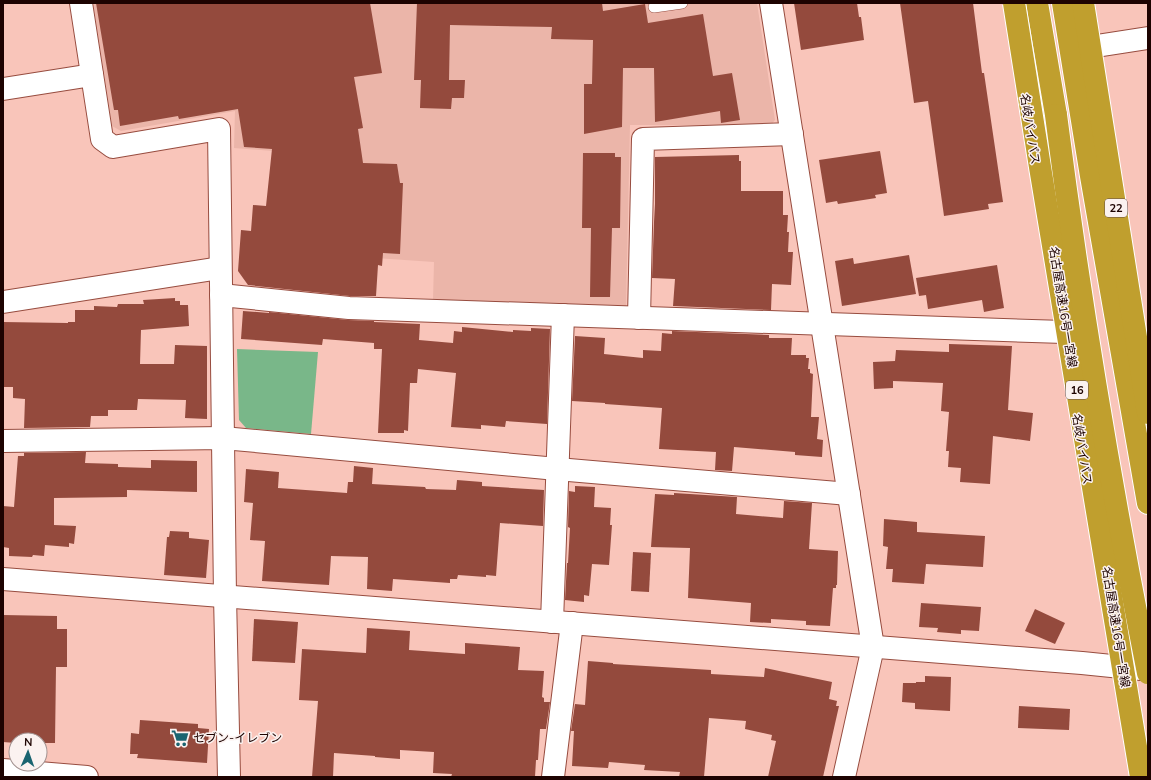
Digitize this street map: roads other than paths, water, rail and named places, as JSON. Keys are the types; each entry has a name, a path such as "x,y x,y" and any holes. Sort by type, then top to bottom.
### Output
{"highway":[{"name":"名岐バイパス","path":"1010,3 1064,332 1133,777"},
{"name":"名古屋高速16号一宮線","path":"1014,3 1141,777"},
{"path":"1037,3 1056,115 1084,317 1124,552 1148,671"},
{"path":"1063,3 1091,176 1148,503"},
{"name":"22","path":"1083,3 1141,329 1148,413"}],"street":[{"path":"81,3 102,139 113,146 219,129 225,596 229,777"},
{"path":"771,3 873,647 844,777"},
{"path":"1090,47 1148,38"},
{"path":"3,89 92,75"},
{"path":"639,318 643,139 792,134"},
{"path":"3,302 220,268"},
{"path":"221,295 350,308 1064,332"},
{"path":"553,777 562,623 557,469 564,315"},
{"path":"3,441 223,438 849,494"},
{"path":"3,579 1116,666 1148,671"},
{"path":"3,770 87,777"}],"lane":[{"path":"654,8 682,3"}],"place":[{"name":"セブン-イレブン","path":"180,738"}]}
